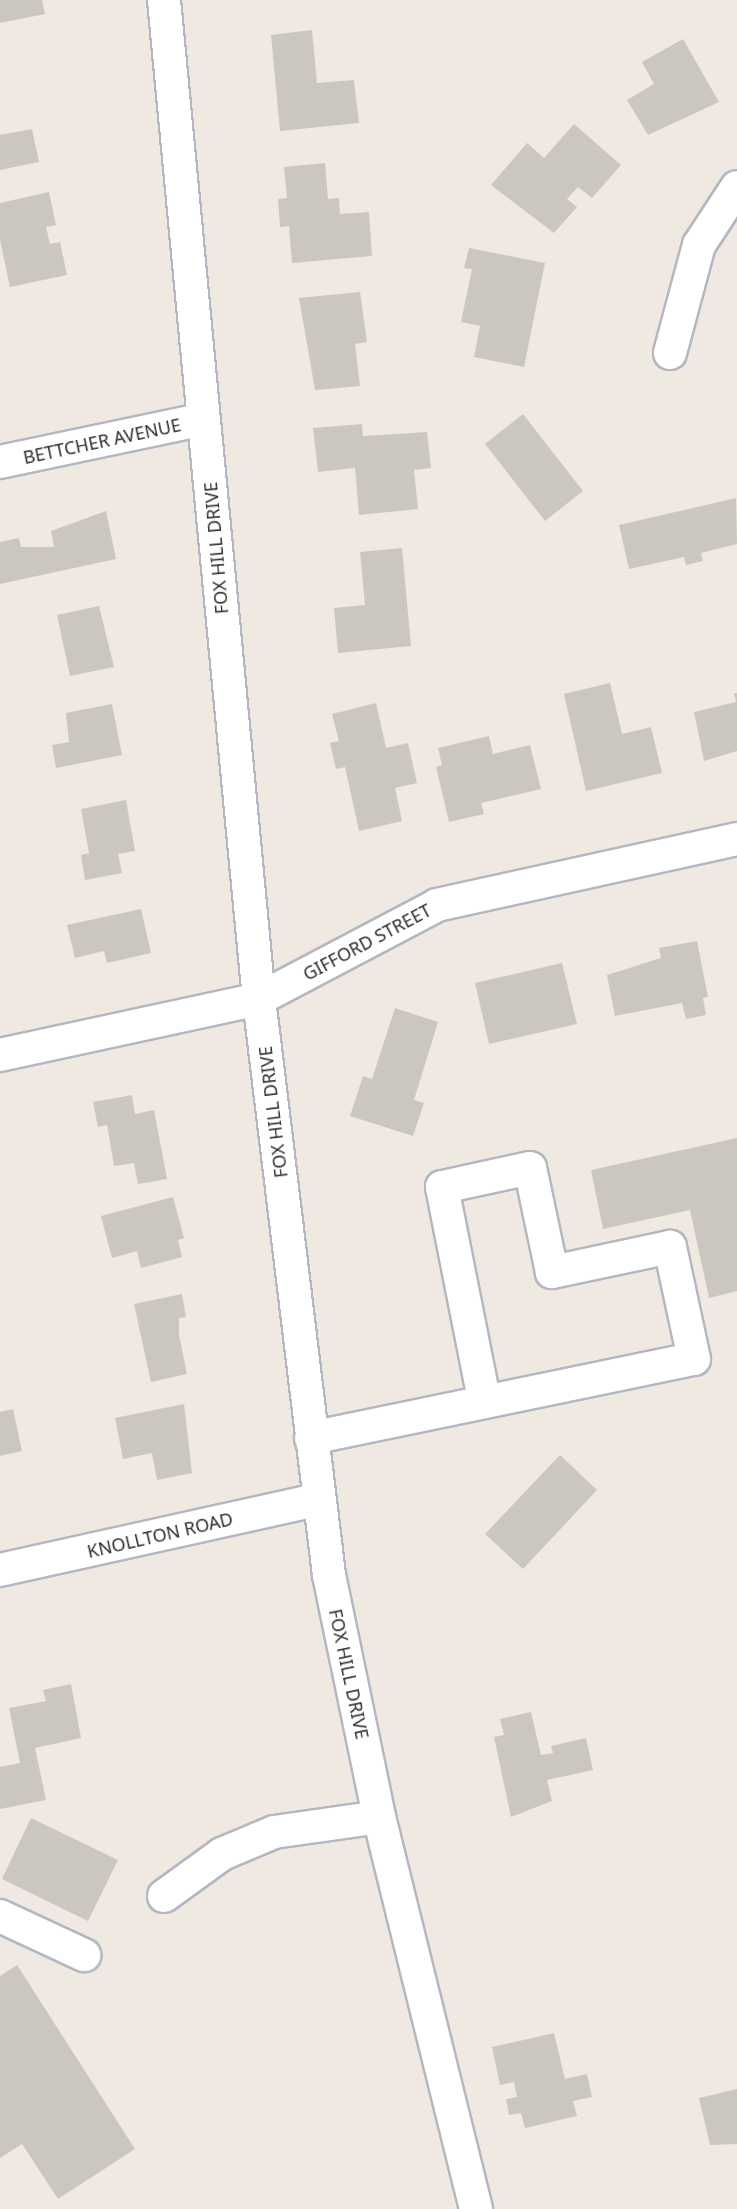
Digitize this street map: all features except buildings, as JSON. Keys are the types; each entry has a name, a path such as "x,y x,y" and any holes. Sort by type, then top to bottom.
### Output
{"street":[{"name":"FOX HILL DRIVE","path":"164,0 259,999 329,1575 379,1817 476,2209"},
{"path":"670,353 699,244 737,187"},
{"name":"BETTCHER AVENUE","path":"0,462 204,419"},
{"name":"GIFFORD STREET","path":"0,1055 259,999 437,905 737,839"},
{"path":"311,1438 694,1359 670,1247 552,1272 530,1168 442,1187 484,1401"},
{"name":"KNOLLTON ROAD","path":"0,1570 320,1499"},
{"path":"164,1896 222,1854 274,1832 379,1817"},
{"path":"0,1916 84,1955"}]}
